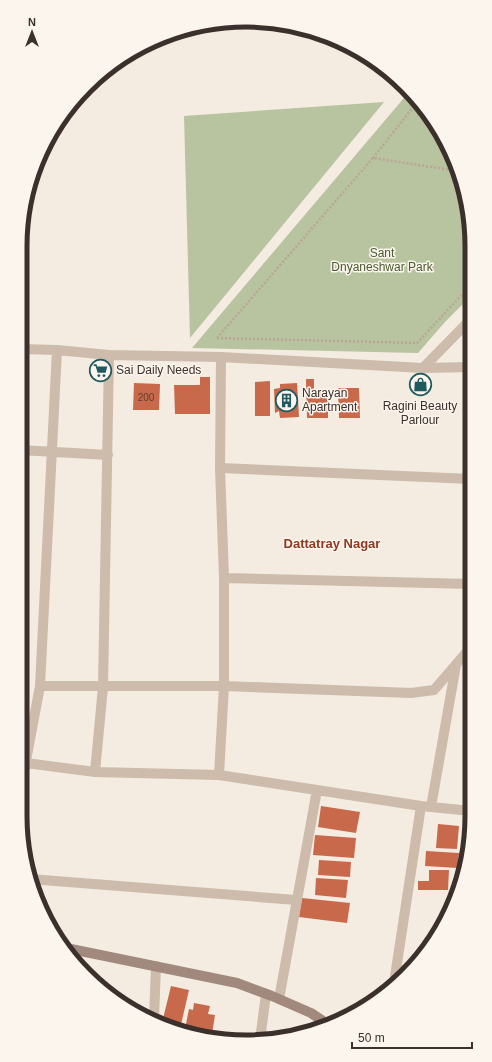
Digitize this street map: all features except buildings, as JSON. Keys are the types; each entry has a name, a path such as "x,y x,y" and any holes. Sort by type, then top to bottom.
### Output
{"main road":[{"path":"72,949 237,983 311,1013 323,1021"}],"street":[{"path":"423,368 465,325"},
{"path":"27,349 57,350 109,355 221,357 423,368 465,367"},
{"path":"27,758 40,686 57,350"},
{"path":"95,772 103,686 109,355"},
{"path":"219,775 224,686 224,578 220,468 221,357"},
{"path":"27,450 108,455"},
{"path":"220,468 465,479"},
{"path":"224,578 465,584"},
{"path":"40,686 224,686 411,693 434,690 465,654"},
{"path":"395,976 426,806 456,665"},
{"path":"27,763 95,772 219,775 426,806 465,810"},
{"path":"279,999 317,790"},
{"path":"37,880 296,900"},
{"path":"154,1014 156,966"},
{"path":"261,1035 266,994"}],"path":[{"path":"414,106 373,158 217,338 417,343 465,291"},
{"path":"373,158 451,170"}],"green space":[{"name":"Sant Dnyaneshwar Park","path":"406,96 420,113 436,136 458,189 465,232 465,302 418,353 192,348"},
{"path":"384,102 190,338 184,116"}],"place":[{"name":"Sai Daily Needs","path":"100,370"},
{"name":"Ragini Beauty Parlour","path":"420,385"},
{"name":"Narayan Apartment","path":"286,400"}],"district":[{"name":"Dattatray Nagar","path":"332,543"}]}
